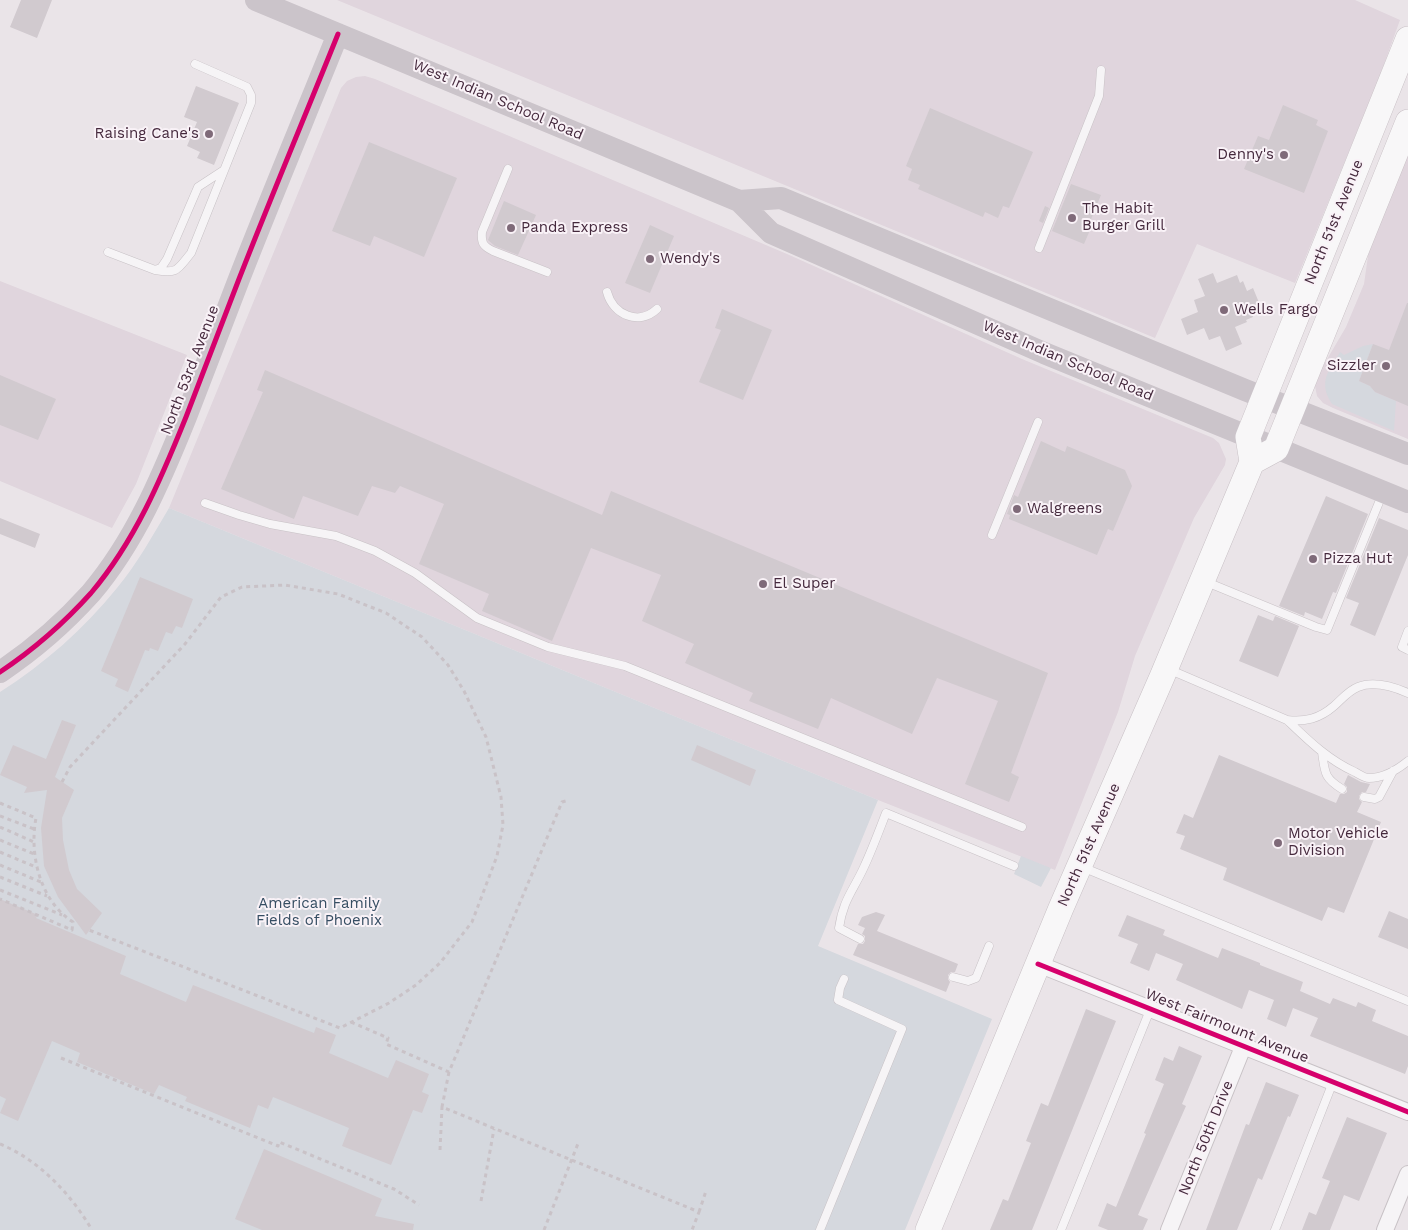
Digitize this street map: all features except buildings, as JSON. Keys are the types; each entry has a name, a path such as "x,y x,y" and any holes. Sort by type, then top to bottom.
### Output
{"main road":[{"name":"West Indian School Road","path":"256,0 739,201 771,233 1044,353 1408,502"},
{"name":"North 53rd Avenue","path":"0,672 22,657 57,627 91,592 122,551 148,506 166,467 263,218 338,34"},
{"name":"North 51st Avenue","path":"1248,437 1408,39"},
{"name":"North 51st Avenue","path":"1276,449 1408,122"},
{"name":"West Indian School Road","path":"739,201 781,198 1264,397 1408,454"},
{"path":"1248,437 1252,462 1276,449"},
{"name":"North 51st Avenue","path":"928,1230 1038,964 1166,668 1252,462"}],"street":[{"name":"West Fairmount Avenue","path":"1038,964 1408,1112"},
{"name":"North 50th Drive","path":"1169,1230 1243,1047"},
{"path":"1385,1230 1408,1174"}],"lane":[{"path":"108,252 155,270 171,273 178,268 190,253 251,103 251,95 247,87 195,64"},
{"path":"1039,248 1099,96 1101,70"},
{"path":"155,270 161,268 167,259 198,187 225,169"},
{"path":"508,169 482,232 481,242 485,247 493,251 547,272"},
{"path":"607,292 614,307 629,316 635,318 651,315 658,310"},
{"path":"992,535 1038,422"},
{"path":"1202,580 1316,627 1328,629 1383,492"},
{"path":"205,503 246,518 336,536 375,551 415,573 477,618 548,647 625,666 1022,827"},
{"path":"1408,631 1402,647 1408,650"},
{"path":"1166,668 1287,720 1322,752 1345,768 1367,778 1383,776 1408,761"},
{"path":"1287,720 1303,721 1318,717 1332,708 1346,694 1360,686 1384,686 1408,693"},
{"path":"1322,752 1325,774 1329,781 1342,789"},
{"path":"1364,798 1375,799 1379,797 1393,771"},
{"path":"860,939 839,928 841,915 844,904 864,868 886,813 1014,866"},
{"path":"1080,866 1408,1001"},
{"path":"952,977 968,981 976,978 989,946"},
{"path":"820,1230 902,1029 838,1000 844,979"},
{"path":"1061,1230 1150,1010"},
{"path":"1275,1230 1333,1082"}],"path":[{"path":"62,782 70,767 185,644 221,597 242,587 285,585 338,594 386,613 422,638 448,665 464,691 486,737 501,797 502,825 497,856 472,922 440,963 416,985 389,1003 340,1028 90,930"},
{"path":"440,1150 442,1107 449,1072 562,802 569,800"},
{"path":"0,803 36,818 34,854 47,896 62,915"},
{"path":"0,816 34,829"},
{"path":"0,827 34,842"},
{"path":"0,840 34,854"},
{"path":"0,852 38,868"},
{"path":"0,865 42,882"},
{"path":"0,876 47,896"},
{"path":"0,890 62,915 73,922 72,930 0,899"},
{"path":"350,1022 388,1038 386,1044 449,1072"},
{"path":"61,1058 278,1146 279,1142 394,1189 419,1205"},
{"path":"442,1107 699,1212"},
{"path":"480,1201 494,1129"},
{"path":"544,1230 579,1141"},
{"path":"0,1144 25,1157 47,1174 63,1190 92,1230"},
{"path":"692,1230 706,1191"}],"shaded area":[{"path":"337,0 1355,0 1400,20 1379,78 1295,283 1197,244 1155,338"},
{"path":"365,76 787,254 1022,359 1213,438 1219,443 1226,459 1225,465 1194,518 1135,656 1118,712 1055,870 878,800 169,508 341,88 347,81"},
{"path":"1408,154 1408,439 1323,403 1317,396 1315,386 1316,378 1346,327 1364,284 1369,249"},
{"path":"0,281 187,355 136,484 112,528 0,481"}],"green space":[{"path":"1373,344 1359,381 1370,386 1375,392 1396,401 1394,431 1332,404 1326,389 1326,377 1340,352 1344,355 1363,346"},
{"name":"American Family Fields of Phoenix","path":"169,508 878,800 818,946 992,1019 905,1230 0,1230 0,692 48,658 91,618 131,569"},
{"path":"1021,856 1051,868 1041,887 1014,874"}],"cycle path":[{"path":"0,672 48,636 91,593 121,552 146,509 186,417 251,248 338,34"},
{"path":"1038,964 1408,1112"}],"place":[{"name":"Raising Cane's","path":"209,134"},
{"name":"Denny's","path":"1284,155"},
{"name":"The Habit Burger Grill","path":"1072,218"},
{"name":"Panda Express","path":"511,228"},
{"name":"Wendy's","path":"650,259"},
{"name":"Wells Fargo","path":"1224,310"},
{"name":"Sizzler","path":"1386,366"},
{"name":"Walgreens","path":"1017,509"},
{"name":"Pizza Hut","path":"1313,559"},
{"name":"El Super","path":"763,584"},
{"name":"Motor Vehicle Division","path":"1278,843"}]}
